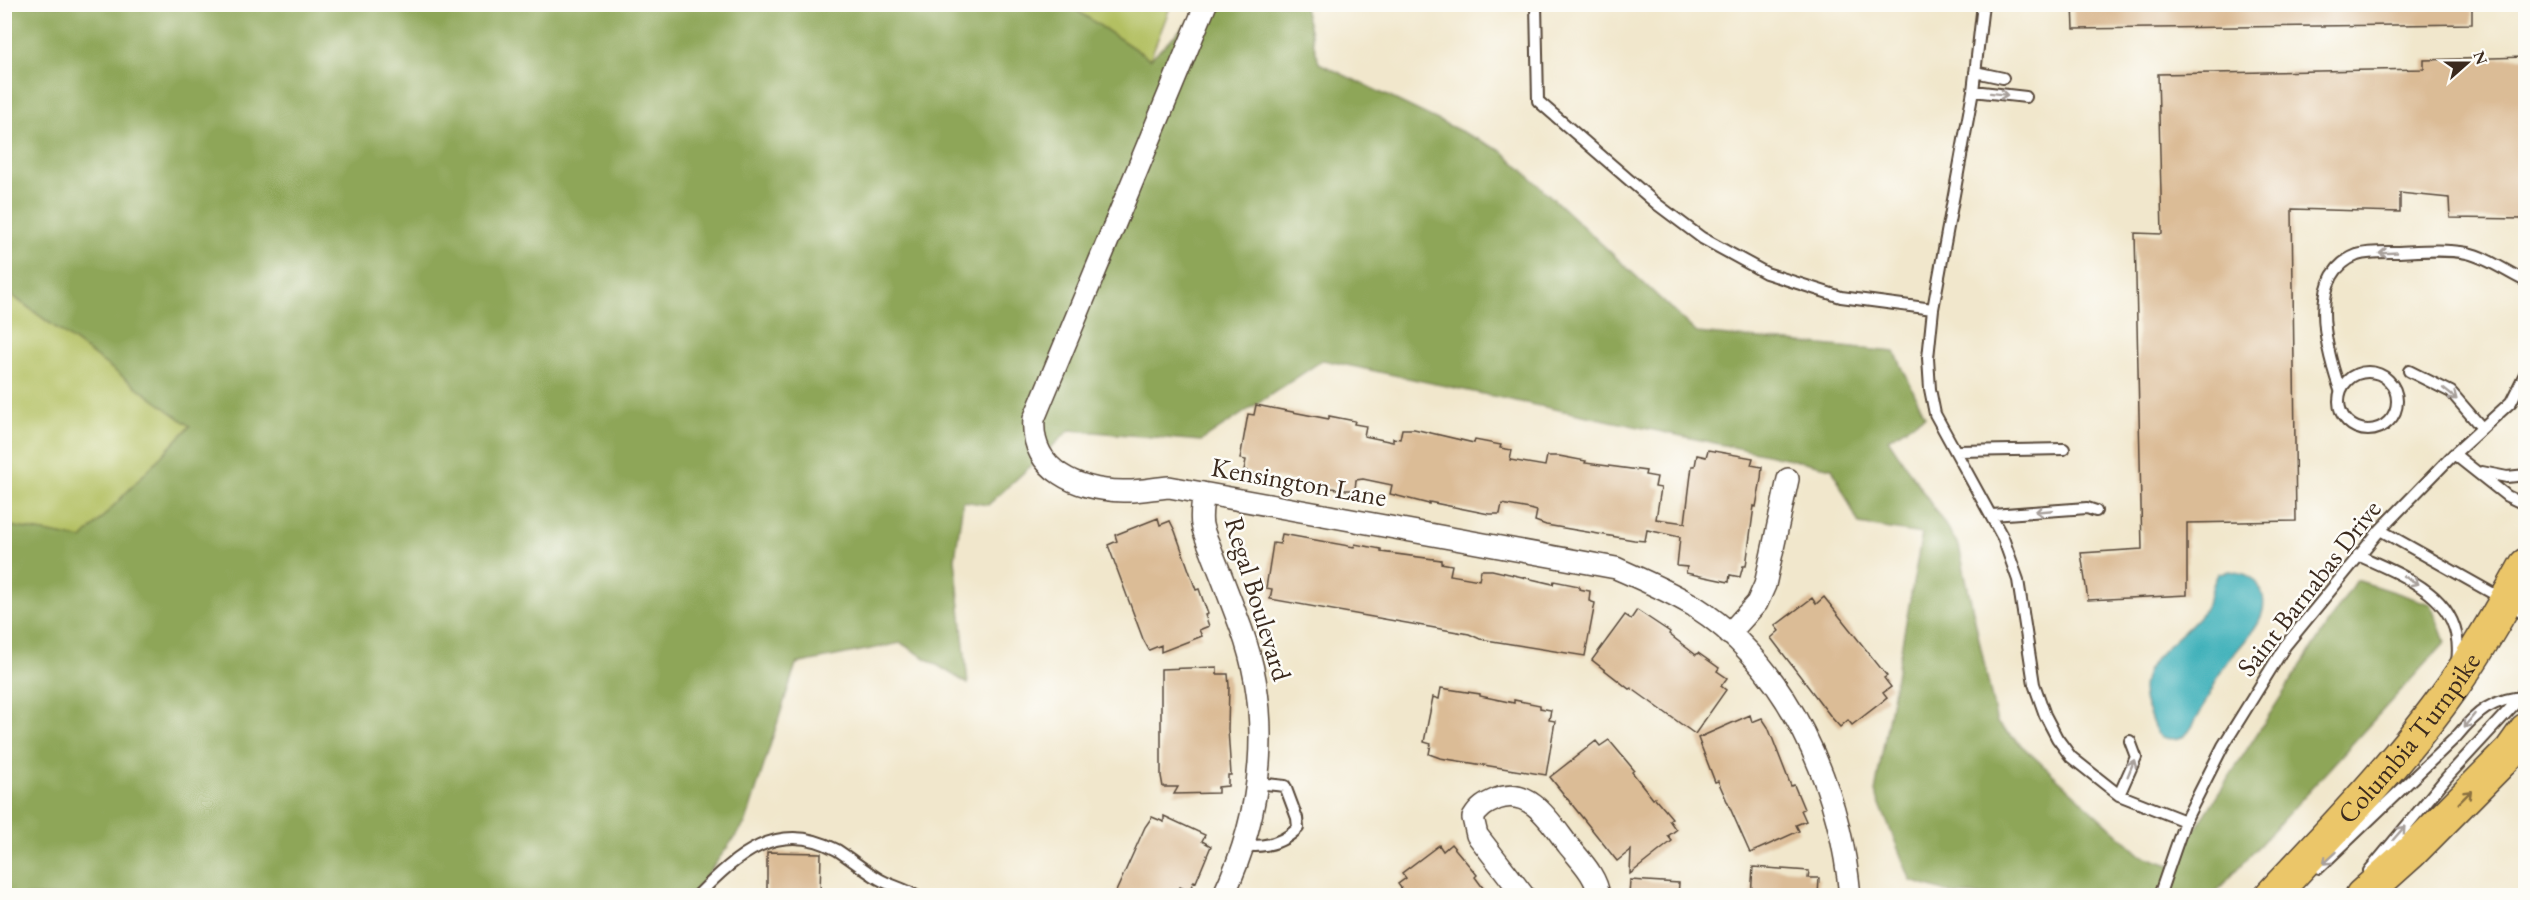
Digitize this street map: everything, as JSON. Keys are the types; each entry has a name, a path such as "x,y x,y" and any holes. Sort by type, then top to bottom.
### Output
{"main road":[{"name":"Columbia Turnpike","path":"2284,893 2336,826 2426,722 2516,609 2526,565"},
{"path":"2362,896 2411,852 2511,751 2526,730"}],"street":[{"name":"Kensington Lane","path":"1206,4 1034,419 1033,434 1049,467 1081,483 1122,491 1169,487 1616,568 1664,589 1696,607 1729,634 1758,665 1788,705 1813,752 1832,803 1850,896"},
{"path":"1729,634 1757,603 1765,585 1788,480"},
{"name":"Regal Boulevard","path":"1203,493 1202,525 1242,632 1254,673 1260,714 1261,757 1257,783 1244,844 1223,896"},
{"path":"1524,896 1477,835 1473,818 1479,808 1504,797 1519,797 1533,804 1545,814 1593,876 1599,896"}],"lane":[{"path":"1536,4 1538,101 1658,205 1702,238 1766,273 1841,297 1933,309"},
{"path":"1983,4 1973,91 1933,309 1928,358 1935,414 1958,451 1992,515 2018,579 2034,684 2044,716 2071,757 2119,795 2185,821"},
{"path":"1975,72 2003,78"},
{"path":"1973,91 2026,97"},
{"path":"2340,390 2352,376 2360,372 2378,373 2386,378 2396,393 2395,413 2381,427 2361,429 2352,426 2340,410 2340,390 2326,348 2323,323 2329,283 2336,269 2360,254 2446,251 2470,254 2526,281"},
{"path":"2409,372 2451,392 2482,428"},
{"name":"Saint Barnabas Drive","path":"2159,896 2185,821 2223,746 2263,678 2285,646 2380,530 2454,454 2511,402 2526,372"},
{"path":"1958,451 2064,449"},
{"path":"2454,454 2507,496 2526,505"},
{"path":"2478,472 2507,477 2526,476"},
{"path":"1992,515 2087,508 2096,511"},
{"path":"2380,530 2516,609"},
{"path":"2358,555 2419,584 2443,603 2458,650 2453,686"},
{"path":"2350,896 2432,795 2523,697 2526,685"},
{"path":"2313,873 2456,737 2476,713 2494,703 2523,697"},
{"path":"2119,795 2136,757 2130,741"},
{"path":"1244,844 1259,848 1288,838 1298,828 1297,818 1285,786 1257,783"},
{"path":"697,896 714,879 758,844 778,839 810,839 836,850 881,880 916,896"}],"green space":[{"path":"1067,4 1150,59 1206,5 1303,4 1319,63 1502,151 1697,333 1895,352 1925,416 1888,439 1959,546 1997,723 2141,855 2172,866 2356,580 2431,604 2445,642 2214,895 1956,895 1911,881 1875,792 1922,534 1859,524 1832,468 1323,360 1201,441 1070,430 988,505 963,501 955,559 968,684 901,643 796,664 746,822 692,895 5,896 4,525 82,539 190,426 5,290 5,5"},
{"path":"1067,5 1171,5 1150,59"},
{"path":"4,290 190,426 82,539 5,525"}],"water":[{"path":"2230,571 2248,575 2258,584 2264,599 2259,621 2222,670 2188,732 2178,738 2164,737 2155,729 2144,696 2144,682 2148,669 2205,609 2219,573"}],"building":[{"path":"2073,4 2472,4 2472,24 2074,29"},
{"path":"2525,57 2526,219 2450,218 2449,198 2400,193 2400,212 2292,209 2296,521 2187,523 2187,595 2088,600 2081,553 2142,549 2135,233 2162,234 2158,74 2424,69 2424,60"},
{"path":"1256,405 1329,419 1329,416 1355,421 1354,424 1366,426 1364,436 1393,442 1393,438 1400,439 1402,429 1414,429 1474,443 1475,440 1501,445 1500,448 1512,450 1510,460 1545,466 1547,456 1559,456 1586,461 1585,463 1646,471 1645,475 1657,477 1655,487 1661,488 1656,519 1685,523 1692,466 1695,466 1697,455 1706,457 1708,450 1753,458 1751,465 1762,467 1746,566 1743,566 1740,577 1730,575 1729,582 1686,573 1687,567 1677,566 1680,537 1647,530 1645,541 1546,525 1535,521 1537,511 1502,504 1500,514 1489,514 1429,502 1429,504 1390,494 1392,485 1363,479 1356,480 1355,490 1343,490 1255,474 1244,470 1246,460 1240,459 1248,414 1254,415"},
{"path":"1158,518 1160,525 1170,521 1175,531 1196,590 1199,589 1208,614 1205,615 1209,626 1199,630 1202,636 1161,652 1161,645 1149,650 1143,639 1108,545 1117,541 1115,535"},
{"path":"1282,534 1354,547 1355,544 1381,549 1381,552 1441,560 1441,563 1452,565 1450,575 1479,580 1481,570 1492,570 1553,584 1554,581 1579,586 1579,589 1590,591 1589,601 1595,603 1585,656 1480,639 1469,634 1270,599 1272,589 1266,588 1273,543 1280,544"},
{"path":"1824,597 1887,676 1884,678 1891,687 1883,693 1887,698 1852,725 1848,720 1840,727 1771,638 1779,631 1775,626 1812,598 1816,604"},
{"path":"1637,610 1670,632 1669,634 1696,655 1698,653 1719,668 1717,671 1727,678 1721,686 1726,690 1695,734 1631,688 1629,689 1592,660 1625,615 1631,619"},
{"path":"1217,667 1217,674 1228,674 1231,775 1228,775 1228,786 1218,787 1218,793 1174,794 1178,787 1163,787 1161,776 1161,669"},
{"path":"1441,688 1480,694 1480,696 1514,703 1514,700 1540,705 1540,708 1551,710 1549,720 1555,721 1546,775 1440,758 1429,754 1431,744 1424,742 1433,697 1439,699"},
{"path":"1750,715 1752,722 1762,718 1768,727 1791,786 1794,785 1804,809 1801,810 1806,821 1796,825 1799,831 1750,853 1718,781 1715,782 1698,738"},
{"path":"1609,740 1634,770 1632,772 1653,799 1655,798 1672,818 1669,820 1676,830 1668,836 1672,841 1630,874 1631,850 1617,861 1550,777 1596,741 1600,746"},
{"path":"1164,816 1205,835 1202,841 1211,846 1196,882 1194,881 1189,891 1180,887 1176,896 1114,896 1145,827 1152,817 1164,822"},
{"path":"1451,844 1477,875 1475,877 1489,896 1407,896 1398,884 1406,878 1402,873 1439,845 1443,851"},
{"path":"767,852 821,853 820,896 767,896"},
{"path":"1753,867 1809,871 1808,878 1819,878 1818,896 1751,896"},
{"path":"1630,880 1679,883 1678,896 1629,896"}]}
